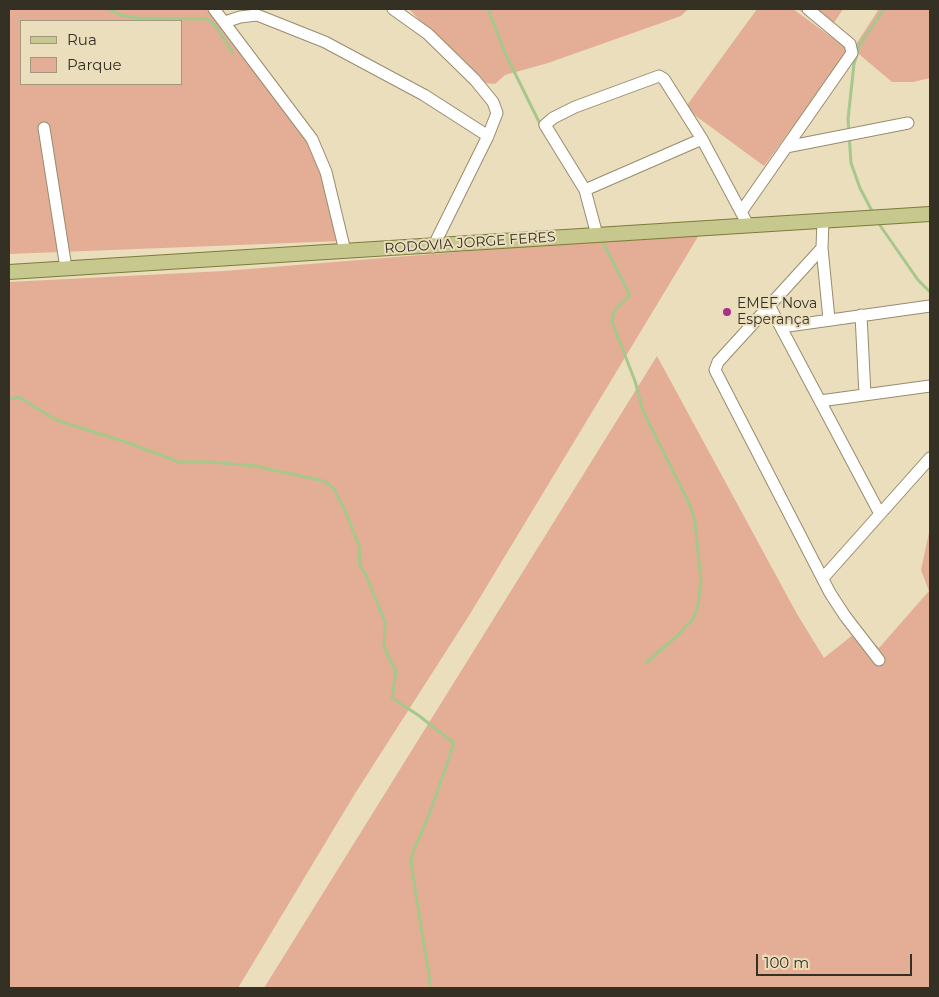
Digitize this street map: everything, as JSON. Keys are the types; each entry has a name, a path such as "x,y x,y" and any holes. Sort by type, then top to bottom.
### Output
{"main road":[{"name":"RODOVIA JORGE FERES","path":"9,272 433,247 930,214"}],"street":[{"path":"214,9 312,139 326,172 346,251"},
{"path":"393,9 428,34 488,94 497,113 488,136 433,247"},
{"path":"741,212 852,53 850,44 808,9"},
{"path":"225,22 240,16 256,15 325,42 424,95 488,136"},
{"path":"597,235 585,190 545,125 553,118 575,107 659,76 664,79 702,139 748,225"},
{"path":"786,147 908,123"},
{"path":"44,128 66,268"},
{"path":"585,190 702,139"},
{"path":"823,220 822,248 829,319"},
{"path":"822,248 718,362 715,374 823,578 845,616 879,660"},
{"path":"769,305 880,514"},
{"path":"782,327 930,306"},
{"path":"861,315 865,395"},
{"path":"820,401 930,386"},
{"path":"823,578 930,458"}],"green space":[{"path":"9,9 214,9 319,155 341,241 9,254"},
{"path":"409,9 688,9 681,16 548,63 505,75 495,84 486,83 468,71"},
{"path":"757,9 793,9 849,50 764,166 685,108"},
{"path":"798,9 843,9 828,32"},
{"path":"879,9 930,9 930,78 913,82 892,82 853,49"},
{"path":"699,235 470,614 356,792 238,988 9,988 9,282 224,271 616,239"},
{"path":"657,356 797,614 824,658 859,630 879,648 929,591 921,570 930,528 930,988 264,988"}],"waterway":[{"path":"109,9 121,15 137,18 207,19 215,25 233,53"},
{"path":"488,9 506,55 541,126"},
{"path":"873,213 860,188 851,163 848,119 854,64 860,44 884,9"},
{"path":"877,221 918,280 930,292"},
{"path":"601,239 630,295 614,311 612,322 635,381 643,411 690,505 695,522 701,581 698,605 693,619 646,663"},
{"path":"9,399 19,397 56,420 123,441 179,462 210,462 255,466 324,481 334,489 359,546 360,566 366,575 385,622 384,648 396,671 392,698 418,715 454,743 432,807 412,855 411,863 431,988"}],"place":[{"name":"EMEF Nova Esperança","path":"727,312"}]}
